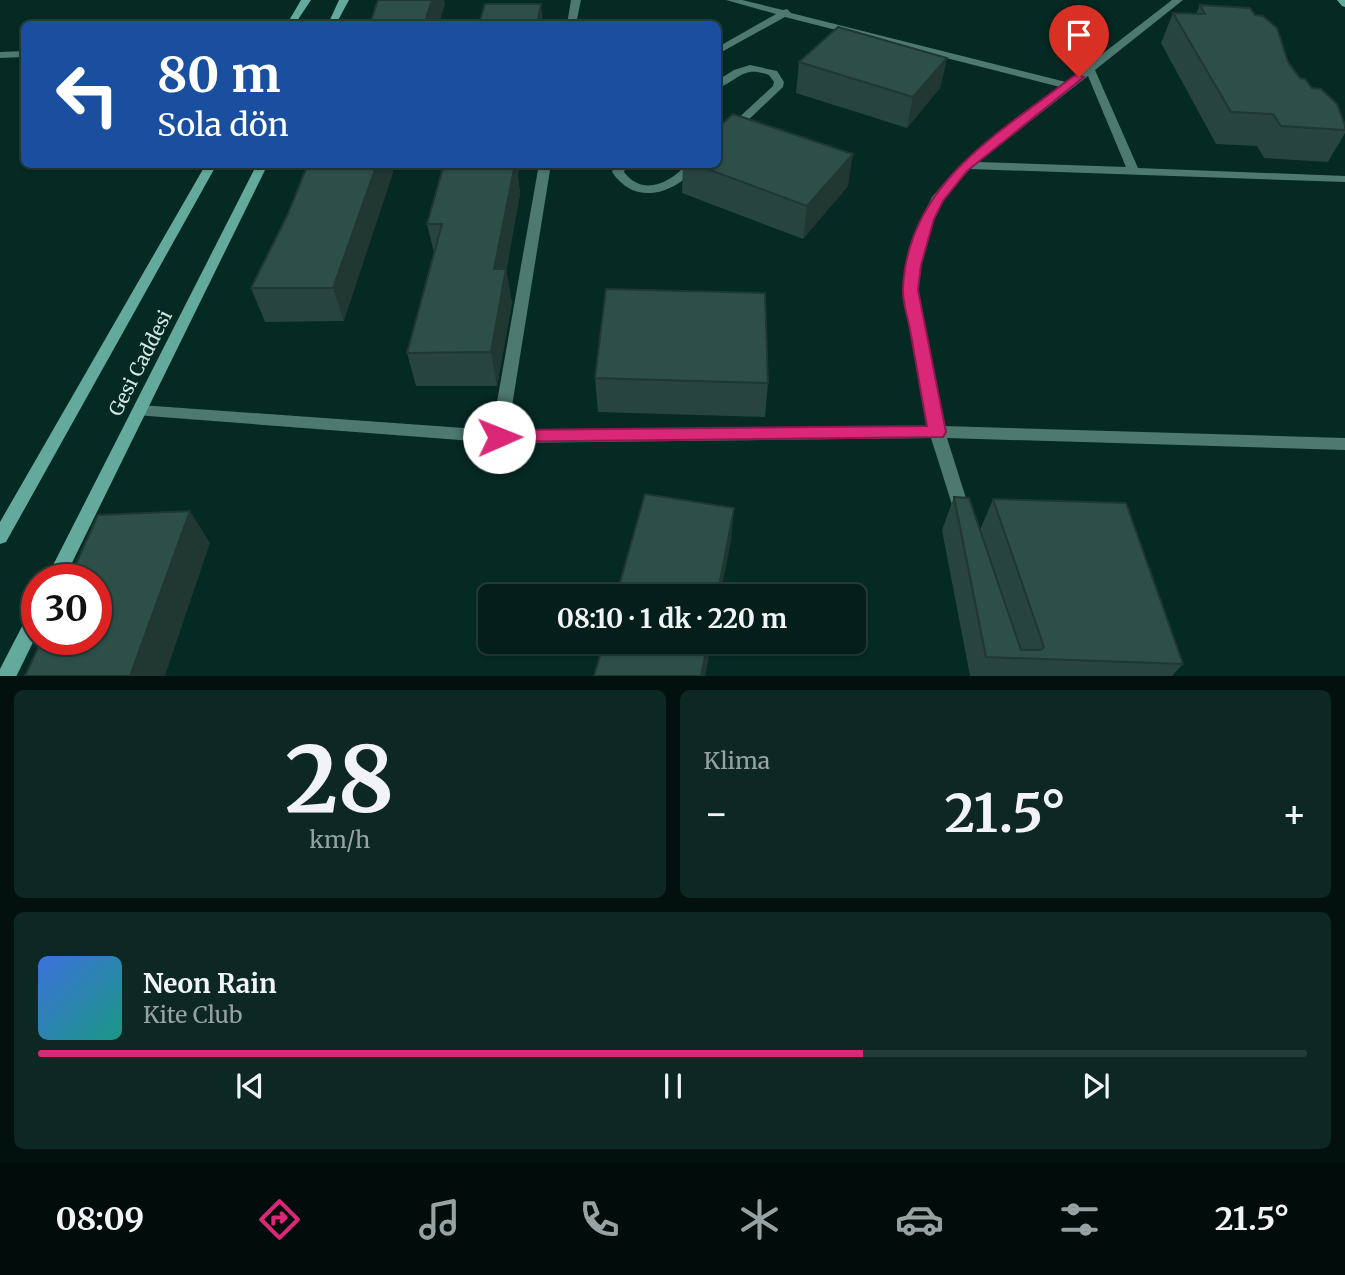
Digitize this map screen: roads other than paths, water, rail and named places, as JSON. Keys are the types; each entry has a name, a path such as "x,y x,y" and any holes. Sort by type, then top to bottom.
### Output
{"main road":[{"path":"293,21 306,0"},
{"path":"334,21 344,0"},
{"name":"Gesi Caddesi","path":"0,537 210,168"},
{"name":"Gesi Caddesi","path":"63,564 261,168"},
{"path":"6,676 21,647"}],"street":[{"path":"572,21 576,0"},
{"path":"731,0 787,12 1068,86"},
{"path":"966,522 937,432 910,290 927,219 948,183 967,165 1178,0"},
{"path":"721,49 787,12"},
{"path":"0,55 21,54"},
{"path":"721,82 743,69 759,68 774,74 779,82 778,87 721,140"},
{"path":"721,69 731,74"},
{"path":"1090,69 1134,172"},
{"path":"967,165 1345,179"},
{"path":"499,437 544,168"},
{"path":"620,168 618,172 627,184 645,189 672,184 690,168"},
{"path":"140,411 499,437 937,432 1345,444"}]}
